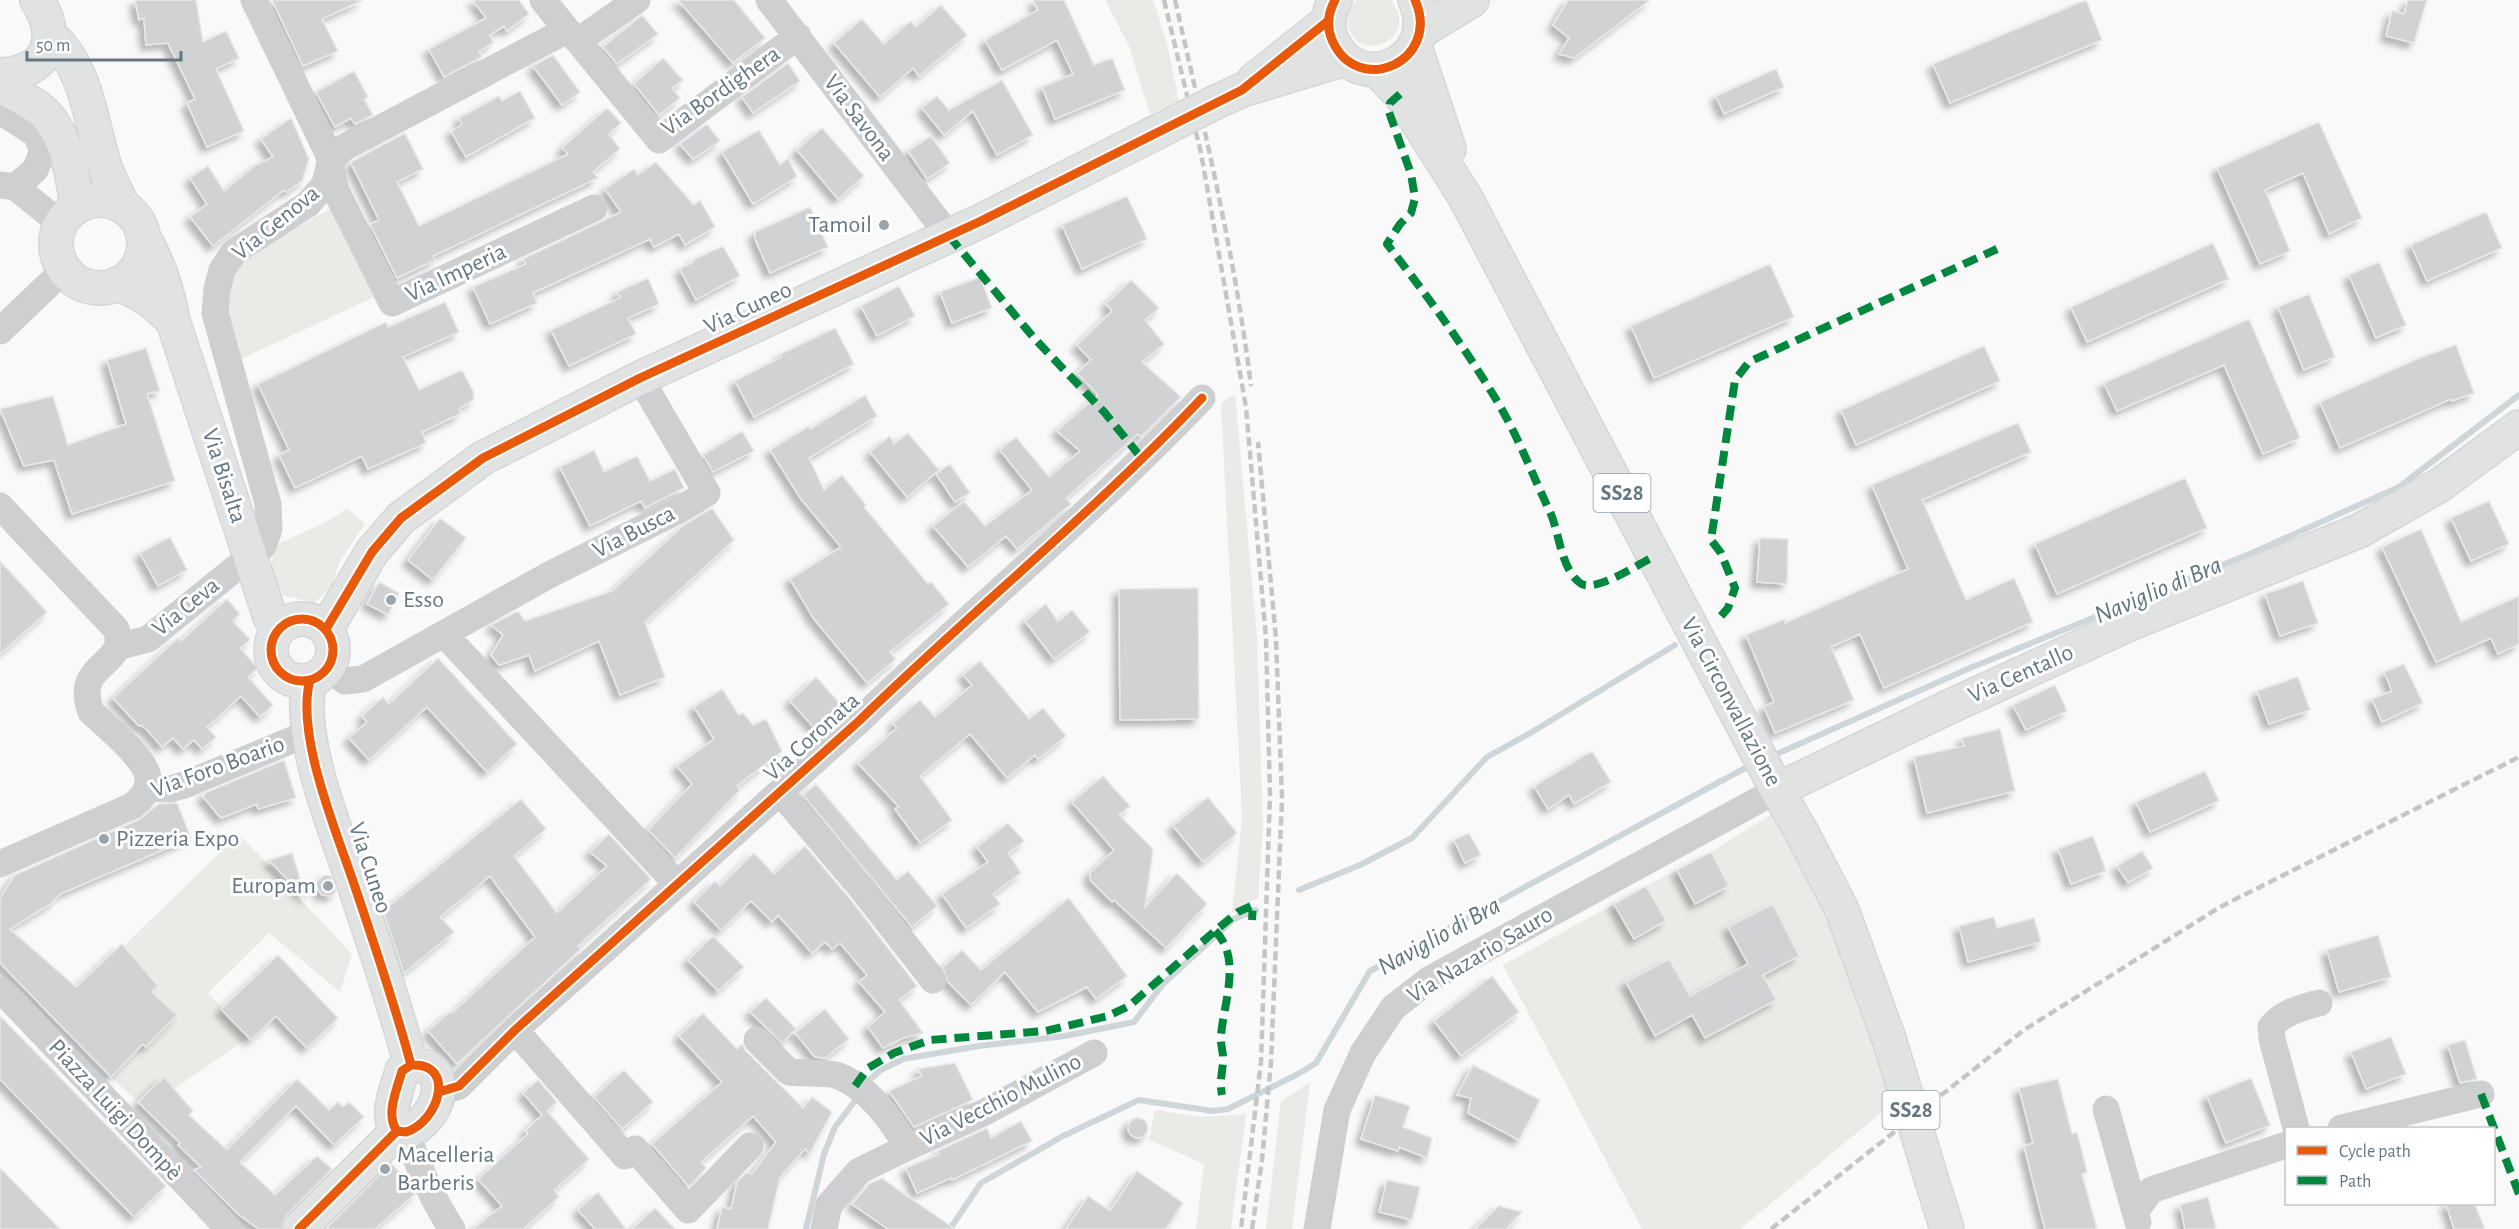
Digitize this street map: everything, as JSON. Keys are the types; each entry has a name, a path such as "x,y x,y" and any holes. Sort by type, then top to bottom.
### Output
{"main road":[{"name":"Via Bisalta","path":"37,0 46,14 51,34 66,50 85,91 105,165 123,206 140,226 166,284 172,321 270,617 279,628"},
{"path":"0,75 20,72 33,66 44,55 67,0"},
{"path":"1331,7 1330,35 1335,48 1345,59 1365,69 1377,70 1392,66 1405,58 1417,26 1472,0"},
{"path":"1230,96 1331,7"},
{"name":"Via Circonvallazione","path":"1417,26 1465,197"},
{"path":"1230,96 1345,59"},
{"name":"Via Circonvallazione","path":"1377,70 1400,94 1465,197 1842,910 1889,1039 1947,1229"},
{"path":"0,86 40,109 55,125 65,151 69,214 55,247 64,270"},
{"name":"Via Cuneo","path":"326,628 372,552 401,518 483,458 640,378 949,236 1230,96"},
{"path":"69,214 100,200 123,206"},
{"path":"117,284 129,277 138,266 143,252 144,238"},
{"name":"Via Bisalta","path":"64,270 72,279 94,288 117,284 138,291 156,303 172,321"},
{"name":"Via Centallo","path":"1777,790 1953,705 2134,622 2358,531 2440,485 2519,427"},
{"path":"297,618 308,618 326,628 334,648 319,674 289,679 274,665 271,646 273,636 279,628 297,618"},
{"name":"Via Cuneo","path":"319,674 307,692 309,733 322,786 385,975 411,1065"},
{"path":"299,1229 402,1132 415,1130 427,1118 435,1106 440,1084 428,1069 417,1065 411,1065 402,1071 392,1112 392,1120 402,1132"}],"street":[{"name":"Via Imperia","path":"254,0 328,153 336,191 392,303 594,208"},
{"path":"543,0 572,36"},
{"name":"Via Genova","path":"251,557 263,546 269,529 268,504 215,313 217,289 222,270 234,252 308,204 325,184 330,162 343,148 572,36 637,0"},
{"name":"Via Savona","path":"769,0 949,236"},
{"name":"Via Bordighera","path":"572,36 658,140 798,36"},
{"path":"0,111 36,134 43,151 35,170 8,186"},
{"path":"8,186 69,214"},
{"path":"0,331 64,270"},
{"name":"Via Busca","path":"319,674 345,681 363,679 549,575 679,510 707,493 640,378"},
{"name":"Via Coronata","path":"439,1092 459,1086 515,1030 780,792 1143,460 1202,398"},
{"path":"0,506 116,629 117,646 112,656 87,683 88,703 91,712 142,762 148,778 147,788"},
{"name":"Via Ceva","path":"117,646 148,639 218,580 251,557"},
{"path":"444,634 677,884"},
{"name":"Via Foro Boario","path":"0,864 132,806 141,799 147,788 170,789 184,785 309,733"},
{"name":"Via Nazario Sauro","path":"1317,1229 1337,1110 1363,1053 1394,1008 1430,979 1777,790"},
{"name":"Via Coronata","path":"780,792 933,980"},
{"name":"Piazza Luigi Dompè","path":"0,991 229,1229"},
{"path":"2296,1127 2272,1039 2271,1027 2287,1014 2319,1003"},
{"path":"515,1030 625,1156 634,1149 688,1210 750,1146"},
{"name":"Via Vecchio Mulino","path":"757,1040 789,1072 834,1075 863,1092 889,1118 908,1147"},
{"name":"Via Vecchio Mulino","path":"824,1229 828,1205 858,1171 985,1112 1094,1053"},
{"path":"2345,1127 2481,1094"},
{"path":"2106,1109 2138,1220"},
{"path":"402,1132 439,1209 452,1229"},
{"path":"2138,1220 2151,1190 2285,1145"}],"shaded area":[{"path":"1105,0 1153,0 1167,43 1179,101 1150,114 1129,46"},
{"path":"1357,0 1390,0 1398,14 1399,26 1394,36 1374,46 1363,44 1353,38 1348,25 1348,15"},
{"path":"330,209 374,297 239,360 230,330 224,287 249,254"},
{"path":"1235,394 1257,638 1263,827 1258,898 1232,913 1242,817 1221,403"},
{"path":"347,509 365,524 339,563 332,587 314,603 279,594 271,568 275,545 326,522"},
{"path":"1775,812 1837,928 1892,1104 1740,1229 1642,1229 1503,965 1614,904 1665,921 1646,886 1677,870 1728,886 1711,852"},
{"path":"239,834 352,954 340,992 269,933 208,993 249,1037 174,1089 164,1078 138,1102 111,1077 138,1049 116,1025 158,986 124,946"},
{"path":"1310,1082 1292,1229 1266,1229 1281,1101"},
{"path":"1155,1110 1200,1117 1246,1114 1231,1229 1196,1229 1204,1164 1149,1140"}],"building":[{"path":"135,0 196,0 203,42 226,31 239,58 216,69 244,131 207,147 187,103 195,99 168,43 146,45 144,18 139,20"},
{"path":"272,0 363,0 322,19 338,51 303,66"},
{"path":"473,0 519,0 529,14 507,31 504,26 490,35 493,42 479,52 482,57 444,77 429,49 486,18"},
{"path":"678,0 734,0 765,38 733,63"},
{"path":"1033,0 1064,0 1094,65 1112,58 1125,90 1055,119 1042,87 1073,74 1057,40 1002,70 985,40 1038,10"},
{"path":"1568,0 1650,0 1574,58 1559,54 1569,38 1553,25"},
{"path":"2086,0 2102,40 1950,103 1933,64"},
{"path":"2408,0 2427,0 2414,43 2386,36 2392,11 2404,14"},
{"path":"941,5 967,35 919,76 913,68 880,97 834,43 862,19 884,44 911,21 916,27"},
{"path":"642,15 658,34 617,64 603,47"},
{"path":"553,55 580,92 562,105 533,66"},
{"path":"663,58 683,80 672,88 680,98 659,115 634,84"},
{"path":"788,63 800,81 753,113 742,97"},
{"path":"1776,69 1784,87 1724,114 1716,96"},
{"path":"354,71 368,97 364,99 373,115 355,124 351,118 335,127 316,92"},
{"path":"1002,80 1033,135 997,155 973,111 944,135 922,108 937,96 949,110"},
{"path":"520,91 535,118 466,157 451,131 462,125 459,118 499,96 502,101"},
{"path":"607,108 621,123 609,134 620,149 593,172 598,178 433,256 435,260 397,278 370,224 379,220 351,163 353,161 405,133 423,169 397,182 419,226 568,154 562,148"},
{"path":"291,118 309,159 302,181 286,192 284,190 213,246 190,217 207,204 190,178 208,166 224,191 256,165 273,157 261,139"},
{"path":"2319,122 2362,218 2329,234 2303,173 2265,190 2290,251 2260,264 2217,168"},
{"path":"707,124 720,141 693,159 680,144"},
{"path":"822,128 864,176 838,199 797,150"},
{"path":"759,130 780,165 788,158 797,177 753,204 722,152"},
{"path":"931,136 950,163 927,179 908,151"},
{"path":"656,162 694,205 700,200 715,227 685,245 679,234 654,247 650,239 533,293 537,303 490,324 473,287 526,264 523,259 621,212 605,189 634,169 638,175"},
{"path":"1127,196 1147,239 1082,269 1062,225"},
{"path":"810,207 828,247 770,273 755,239 755,232"},
{"path":"2486,212 2502,248 2427,281 2411,245"},
{"path":"2213,243 2229,279 2087,342 2071,307"},
{"path":"723,246 740,276 696,300 680,269 694,262 693,260"},
{"path":"2379,262 2406,325 2376,338 2349,275"},
{"path":"1770,264 1794,317 1654,378 1631,326"},
{"path":"980,277 992,308 952,323 940,292"},
{"path":"648,278 659,304 628,318 636,334 569,366 551,330 620,298 617,292"},
{"path":"1131,280 1159,308 1145,320 1164,344 1142,362 1181,397 1141,437 1138,434 1066,498 1071,504 1017,549 1006,536 968,567 933,526 964,501 985,526 1032,490 1000,450 1016,437 1049,477 1080,451 1057,431 1098,395 1077,373 1091,360 1077,345 1112,311 1106,304"},
{"path":"899,286 915,316 877,336 861,306"},
{"path":"2309,294 2335,357 2304,370 2278,307"},
{"path":"445,302 459,332 403,357 419,390 462,370 473,391 474,399 459,409 460,414 422,432 426,443 368,469 362,456 295,488 279,455 289,450 258,384 386,322 388,327"},
{"path":"2249,319 2300,438 2263,454 2224,365 2117,411 2104,383"},
{"path":"835,328 854,364 754,417 735,381 782,357 781,354"},
{"path":"2456,345 2474,393 2452,401 2451,399 2340,448 2320,402 2422,357"},
{"path":"1984,346 2000,381 1856,445 1841,410"},
{"path":"146,348 160,391 147,394 175,481 72,514 54,460 24,466 0,409 53,396 68,445 126,424 107,360"},
{"path":"865,395 877,416 809,458 824,490 842,475 866,505 864,507 928,584 931,582 949,604 890,652 896,659 867,683 814,619 790,579 841,547 801,499 770,450 809,426 810,429"},
{"path":"2018,423 2031,452 1922,500 1966,600 2014,578 2033,622 1884,688 1860,634 1831,647 1854,700 1775,733 1764,707 1774,702 1746,635 1785,619 1785,623 1908,569 1872,485"},
{"path":"742,431 754,451 713,472 703,455"},
{"path":"908,433 939,470 907,497 870,452 890,436 894,444"},
{"path":"594,450 604,472 637,456 650,481 675,469 684,488 645,508 641,501 590,526 560,467"},
{"path":"950,464 970,493 955,502 936,474"},
{"path":"2185,478 2207,528 2057,594 2035,544"},
{"path":"2489,501 2509,544 2471,561 2451,518"},
{"path":"712,508 734,540 645,622 665,677 620,695 599,641 535,671 529,655 499,665 491,655 503,635 491,625 518,611 525,621 612,591 684,525"},
{"path":"440,518 466,538 433,580 408,560"},
{"path":"2421,529 2461,622 2519,596 2519,644 2498,654 2491,638 2436,662 2382,547"},
{"path":"170,537 187,570 158,586 140,553"},
{"path":"1760,538 1788,539 1787,584 1757,582"},
{"path":"0,561 47,612 0,654"},
{"path":"2303,581 2318,623 2280,636 2265,594"},
{"path":"379,582 399,593 388,615 367,604"},
{"path":"1198,588 1199,719 1120,720 1119,589"},
{"path":"227,599 240,614 233,621 250,640 240,648 258,668 248,677 273,705 260,717 241,696 207,727 216,737 202,749 194,740 183,749 173,738 162,747 113,698 178,638 181,641"},
{"path":"1046,604 1058,622 1072,610 1090,632 1054,659 1025,621"},
{"path":"438,658 517,744 487,772 427,707 369,760 349,738 367,722 362,716 383,697 389,704"},
{"path":"980,661 1029,719 1043,708 1066,736 1038,759 1035,755 1007,778 970,734 920,776 952,820 920,843 895,809 899,807 858,763 897,728 893,723 920,700 935,717 972,685 963,675"},
{"path":"2404,664 2423,703 2382,722 2372,699 2392,691 2384,672"},
{"path":"816,677 843,707 817,731 790,701"},
{"path":"2298,677 2310,710 2269,724 2257,691"},
{"path":"2055,685 2067,711 2026,730 2013,705"},
{"path":"722,689 739,715 743,713 753,725 766,719 782,751 737,786 740,790 675,858 648,830 692,784 677,766 714,739 694,707"},
{"path":"2000,729 2015,791 1927,813 1914,757 1964,746 1962,738"},
{"path":"1592,751 1611,782 1574,804 1569,795 1548,809 1534,786"},
{"path":"284,760 296,798 258,809 257,804 221,818 203,797 205,793"},
{"path":"2205,771 2219,801 2150,832 2136,802"},
{"path":"1103,776 1130,806 1119,815 1153,849 1145,907 1177,873 1207,904 1166,948 1090,880 1090,873 1114,850 1072,802"},
{"path":"816,784 897,880 908,871 937,906 912,927 803,795"},
{"path":"1208,797 1237,833 1203,862 1173,826"},
{"path":"521,799 546,829 514,856 557,913 607,866 590,852 609,834 651,879 578,946 581,949 457,1064 428,1031 451,1011 452,1013 535,937 490,876 440,917 454,932 404,973 383,911"},
{"path":"177,803 191,838 60,894 52,903 10,929 76,987 122,944 158,986 152,992 177,1015 146,1047 143,1044 111,1077 0,963 0,898 15,875 138,820 159,804"},
{"path":"1008,823 1024,841 1008,853 1021,873 993,894 1000,904 966,928 942,894 988,862 977,847"},
{"path":"1469,833 1481,855 1465,863 1454,840"},
{"path":"2093,836 2106,871 2071,884 2058,849"},
{"path":"805,846 851,900 917,986 899,1000 923,1033 903,1038 883,1048 868,1027 885,1012 859,982 867,975 840,943 832,949 825,942 812,953 778,915 772,922 751,901 721,930 694,902 715,881 720,886 754,853 774,874"},
{"path":"2142,851 2153,868 2128,883 2117,866"},
{"path":"1711,852 1729,886 1695,904 1677,870"},
{"path":"292,853 307,900 269,860"},
{"path":"324,875 331,876 336,891 332,896 322,895 314,884"},
{"path":"1646,886 1666,921 1634,939 1614,904"},
{"path":"1069,898 1127,976 1096,999 1087,987 1038,1012 1005,972 971,1005 948,982 943,967 962,950 981,970"},
{"path":"1773,904 1799,956 1763,975 1776,1000 1705,1038 1692,1015 1655,1036 1626,982 1669,959 1690,996 1748,964 1728,927"},
{"path":"1994,917 1997,928 2034,918 2041,942 1968,962 1959,926"},
{"path":"2378,935 2391,977 2339,992 2327,950"},
{"path":"713,936 744,967 718,991 688,960"},
{"path":"278,955 338,1018 307,1048 276,1016 251,1040 221,1009"},
{"path":"1492,976 1519,1012 1461,1056 1434,1021"},
{"path":"766,998 796,1029 782,1043 750,1012"},
{"path":"825,1009 849,1039 825,1058 815,1057 795,1033"},
{"path":"703,1013 737,1049 742,1044 746,1051 803,1108 812,1097 832,1112 810,1153 805,1149 780,1177 768,1229 717,1229 722,1207 731,1209 737,1182 746,1173 752,1174 776,1142 753,1116 701,1162 706,1168 689,1187 652,1144 722,1082 679,1036"},
{"path":"0,1016 166,1186 134,1217 0,1079"},
{"path":"2391,1037 2406,1074 2366,1089 2351,1052"},
{"path":"2465,1040 2477,1079 2460,1083 2448,1045"},
{"path":"955,1063 973,1100 914,1127 889,1091 922,1076 918,1069"},
{"path":"1473,1065 1540,1100 1519,1140 1468,1113 1471,1098 1457,1095"},
{"path":"624,1070 653,1102 622,1129 594,1097"},
{"path":"164,1077 193,1111 189,1115 227,1150 297,1079 329,1110 338,1102 343,1107 349,1102 364,1117 334,1145 296,1106 240,1162 275,1195 317,1156 332,1169 286,1216 281,1229 259,1229 239,1215 194,1170 201,1167 138,1102"},
{"path":"2251,1078 2270,1125 2226,1143 2207,1096"},
{"path":"2058,1079 2072,1134 2077,1132 2087,1172 2082,1174 2097,1229 2045,1229 2041,1214 2024,1146 2033,1143 2019,1088"},
{"path":"538,1080 557,1102 547,1111 589,1159 554,1190 559,1197 523,1229 473,1229 502,1206 478,1179 528,1134 525,1131 542,1115 523,1093"},
{"path":"1375,1095 1410,1106 1403,1127 1432,1138 1427,1158 1399,1147 1398,1151 1361,1139"},
{"path":"1134,1118 1142,1118 1148,1124 1148,1132 1142,1138 1134,1138 1128,1132 1128,1124"},
{"path":"1021,1121 1032,1141 952,1180 951,1178 917,1193 906,1168 939,1154 938,1151 987,1128 991,1138"},
{"path":"391,1163 415,1194 375,1229 326,1229"},
{"path":"0,1168 60,1229 0,1229"},
{"path":"1137,1171 1183,1203 1166,1229 1066,1229 1088,1196 1110,1211"},
{"path":"882,1178 955,1229 888,1229 852,1204 869,1184"},
{"path":"1387,1180 1420,1187 1412,1220 1379,1212"},
{"path":"598,1192 626,1229 595,1229 578,1210"},
{"path":"2208,1197 2216,1229 2185,1229 2180,1205"},
{"path":"2447,1205 2475,1205 2485,1229 2454,1229"},
{"path":"1499,1206 1522,1212 1506,1229 1475,1229"},
{"path":"655,1208 675,1229 632,1229"}],"waterway":[{"name":"Naviglio di Bra","path":"1779,753 1970,668 2252,553 2399,487 2519,395"},
{"path":"1299,890 1360,865 1412,838 1487,757 1675,645"},
{"name":"Naviglio di Bra","path":"950,1229 981,1183 1063,1136 1139,1100 1213,1111 1228,1109 1298,1074 1316,1063 1370,971 1749,766"},
{"path":"866,1083 881,1070 903,1059 979,1046 1065,1036 1134,1022 1163,984 1234,919 1256,910"},
{"path":"806,1229 824,1154 835,1127 858,1097"}],"railway":[{"path":"1164,0 1201,153 1246,407 1266,638 1270,795 1261,1062 1241,1229"},
{"path":"1175,0 1228,240 1251,386"},
{"path":"1252,1229 1262,1160 1271,1062 1282,798 1276,639 1258,442"},
{"path":"1771,1229 2024,1030 2220,907 2519,757"}],"marked path":[{"path":"1400,94 1390,103 1389,112 1411,174 1415,198 1411,213 1400,224 1387,244 1458,340 1505,414 1550,512 1564,559 1573,576 1580,583 1596,584 1618,576 1655,556"},
{"path":"949,236 1034,338 1105,413 1143,460"},
{"path":"1721,616 1728,608 1735,588 1721,553 1711,540 1735,380 1749,362 1997,249"},
{"path":"855,1086 868,1068 894,1053 930,1040 1046,1031 1108,1016 1129,1006 1238,912 1253,905 1252,920"},
{"path":"1215,931 1223,942 1230,967 1221,1038 1222,1095"},
{"path":"2481,1094 2494,1127"},
{"path":"2495,1131 2519,1194"}],"cycle path":[{"path":"1335,0 1329,20 1332,40 1344,58 1360,67 1377,69 1393,65 1407,55 1417,40 1420,22 1415,0"},
{"path":"326,629 372,552 401,518 483,458 640,378 981,221 1242,90 1328,21"},
{"path":"439,1092 459,1086 515,1030 860,720 1076,521 1202,398"},
{"path":"296,619 308,619 324,628 331,638 333,650 331,662 324,672 308,681 296,681 285,676 276,667 271,656 271,644 276,633 285,624 296,619"},
{"path":"310,680 307,702 308,728 320,784 411,1065"},
{"path":"411,1065 425,1067 434,1073 438,1082 438,1093 434,1105 418,1126 406,1132 397,1131 392,1117 393,1102 402,1071 411,1065"},
{"path":"299,1229 397,1131"}],"place":[{"name":"Tamoil","path":"884,225"},
{"name":"Esso","path":"391,600"},
{"name":"Pizzeria Expo","path":"104,839"},
{"name":"Europam","path":"328,886"},
{"name":"Macelleria Barberis","path":"385,1169"}]}
